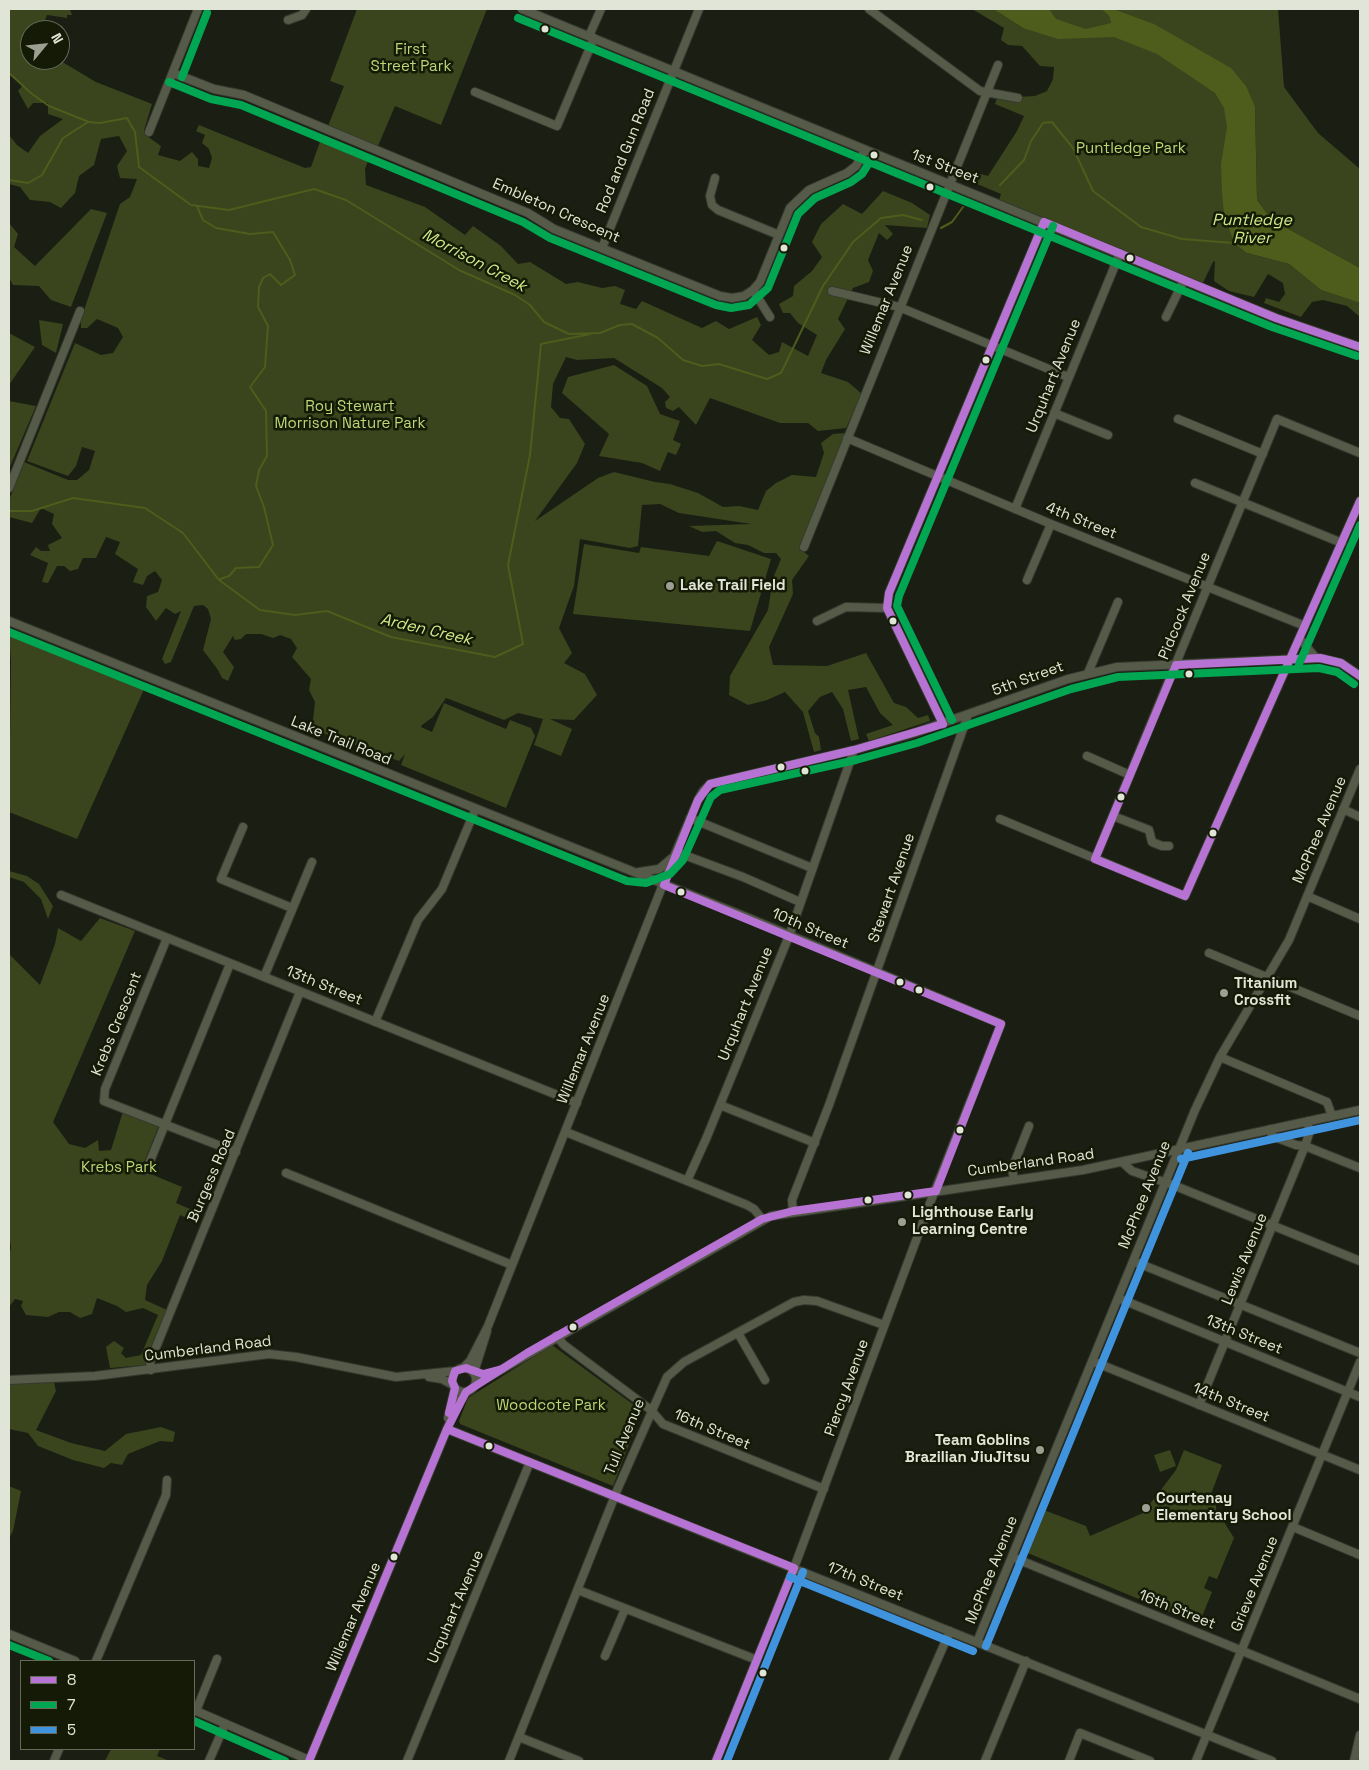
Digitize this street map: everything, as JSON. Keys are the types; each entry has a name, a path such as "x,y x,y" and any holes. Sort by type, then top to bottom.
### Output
{"street":[{"path":"149,132 198,9"},
{"path":"288,20 302,15 306,9"},
{"name":"1st Street","path":"522,9 1302,328 1360,347"},
{"path":"476,92 557,126 601,9"},
{"name":"Rod and Gun Road","path":"602,248 699,9"},
{"path":"870,9 980,91 1018,98"},
{"name":"Willemar Avenue","path":"804,546 998,65"},
{"name":"Embleton Crescent","path":"173,73 214,90 244,95 528,212 554,229 720,296 738,297 753,290"},
{"path":"770,317 753,290 760,282 790,208 809,190 847,173 856,166 865,150"},
{"path":"715,178 710,196 712,205 718,210 779,235"},
{"path":"942,724 887,608 888,593 1044,222"},
{"name":"Urquhart Avenue","path":"1015,509 1120,253"},
{"path":"1166,317 1184,280"},
{"path":"832,291 899,307 1068,377"},
{"path":"9,488 80,311"},
{"path":"1054,412 1108,435"},
{"path":"1178,419 1262,454"},
{"name":"Pidcock Avenue","path":"1095,859 1277,419 1360,453"},
{"name":"4th Street","path":"847,438 1051,524 1305,626"},
{"path":"1195,483 1342,543"},
{"path":"1000,819 1186,896 1360,501"},
{"path":"1026,580 1051,524"},
{"path":"1088,673 1118,602"},
{"path":"817,621 846,607 887,608"},
{"name":"Lake Trail Road","path":"9,621 664,885"},
{"path":"1300,639 1316,658"},
{"name":"5th Street","path":"710,784 854,750 942,724 1088,673 1117,668 1316,658 1337,662 1360,676"},
{"name":"Stewart Avenue","path":"793,1211 792,1200 815,1143 968,715"},
{"name":"Urquhart Avenue","path":"686,1181 720,1105 788,936 854,750"},
{"path":"1087,756 1130,774"},
{"name":"McPhee Avenue","path":"977,1642 1179,1148 1220,1057 1289,940 1360,769"},
{"name":"Willemar Avenue","path":"474,1373 488,1326 690,818 703,791 710,784"},
{"path":"1343,809 1360,816"},
{"path":"375,1022 418,920 442,889 475,810"},
{"path":"1113,816 1149,830 1152,842 1162,846 1169,846"},
{"path":"690,818 812,868"},
{"path":"243,827 221,879 292,908"},
{"path":"631,872 653,871 664,866 676,853 743,877 800,902"},
{"path":"264,977 312,862"},
{"name":"10th Street","path":"664,885 1001,1024"},
{"name":"13th Street","path":"61,895 577,1103"},
{"path":"1307,896 1360,919"},
{"name":"Krebs Crescent","path":"167,938 105,1089 104,1101 236,1152"},
{"path":"1209,953 1360,1016"},
{"path":"146,1171 230,964"},
{"name":"Burgess Road","path":"151,1370 150,1362 300,992"},
{"name":"Piercy Avenue","path":"716,1761 794,1568 884,1326 1001,1024"},
{"path":"1220,1057 1327,1102 1332,1116"},
{"path":"720,1105 815,1143"},
{"name":"Cumberland Road","path":"476,1384 556,1336 762,1219 793,1211 1122,1162 1179,1148 1360,1110"},
{"name":"Lewis Avenue","path":"1199,1405 1305,1146 1309,1134 1308,1121"},
{"path":"1014,1179 1012,1169 1029,1126"},
{"path":"1270,1129 1272,1136 1296,1145 1305,1146 1360,1168"},
{"path":"566,1132 747,1205 754,1209 762,1219"},
{"path":"1122,1162 1132,1171 1360,1261"},
{"path":"286,1173 512,1265"},
{"path":"1133,1261 1360,1354"},
{"name":"13th Street","path":"1118,1298 1360,1397"},
{"name":"Tull Avenue","path":"509,1761 615,1496 667,1377 684,1362 794,1302 804,1300 817,1301 884,1326"},
{"name":"Willemar Avenue","path":"459,1369 470,1361 488,1326"},
{"path":"738,1333 765,1380"},
{"name":"16th Street","path":"556,1336 564,1345 651,1410 663,1424 824,1490"},
{"name":"Cumberland Road","path":"9,1380 95,1376 269,1354 296,1357 388,1376 437,1378 454,1387"},
{"name":"14th Street","path":"1092,1360 1360,1470"},
{"name":"Grieve Avenue","path":"1196,1761 1243,1652 1360,1362"},
{"path":"459,1369 474,1373 476,1384 466,1392 454,1387 452,1378 459,1369"},
{"name":"Cumberland Road","path":"409,1376 459,1369"},
{"name":"Cumberland Road","path":"474,1373 502,1369"},
{"name":"Willemar Avenue","path":"447,1429 454,1387"},
{"name":"Willemar Avenue","path":"309,1761 447,1429 466,1392"},
{"name":"17th Street","path":"447,1429 1272,1761"},
{"name":"Urquhart Avenue","path":"407,1761 530,1462"},
{"path":"96,1660 166,1495 167,1480"},
{"path":"1293,1527 1360,1555"},
{"name":"16th Street","path":"1012,1557 1360,1699"},
{"path":"578,1590 757,1660"},
{"path":"606,1656 625,1609"},
{"name":"McPhee Avenue","path":"893,1761 950,1630"},
{"path":"9,1634 73,1660"},
{"path":"217,1659 195,1710 309,1761"},
{"path":"985,1761 1026,1661"},
{"path":"209,1761 225,1724"},
{"path":"1069,1761 1080,1733 1147,1761"},
{"path":"1354,1761 1360,1735"},
{"path":"519,1737 579,1761"}],"green space":[{"name":"Roy Stewart Morrison Nature Park","path":"9,9 70,9 72,15 67,15 67,18 47,15 45,20 20,20 20,70 70,70 70,67 96,82 152,104 144,130 147,136 161,146 158,155 180,161 192,152 198,159 198,166 209,168 212,158 209,149 202,143 205,135 196,131 199,125 305,168 311,167 322,136 370,156 365,169 366,185 425,207 465,235 473,226 501,246 518,264 530,262 566,284 578,282 602,288 615,286 625,290 620,304 636,309 642,301 702,328 716,321 729,329 757,317 761,325 752,340 769,355 779,352 782,342 808,356 817,335 798,323 790,313 783,313 779,304 793,296 794,286 812,271 822,257 812,242 821,224 843,204 862,214 883,191 912,203 930,215 927,228 885,225 893,234 887,240 879,233 868,260 873,271 869,282 853,288 838,319 845,329 826,360 821,373 848,382 862,394 846,428 818,431 808,423 780,423 710,398 696,425 679,407 673,411 666,408 665,402 670,397 662,388 614,358 577,360 566,357 553,384 551,407 560,418 569,419 585,444 577,463 535,521 598,478 614,472 670,484 698,493 723,507 739,506 758,510 766,491 776,483 792,475 816,477 824,453 821,443 833,434 845,433 800,549 809,556 792,580 793,594 769,647 773,665 827,666 866,653 894,703 906,707 918,718 928,715 930,721 869,741 866,734 893,725 880,713 866,687 848,690 859,739 851,741 843,709 832,692 820,697 808,711 815,733 819,737 821,750 814,752 803,712 785,692 767,700 748,705 729,695 730,676 768,610 773,578 781,559 776,553 764,553 748,545 735,543 716,531 702,532 689,526 751,524 679,513 660,504 642,505 638,546 630,548 580,539 574,586 559,628 572,653 564,663 585,674 597,695 574,720 550,719 572,729 561,756 534,745 543,719 518,713 504,720 446,698 433,717 422,725 421,727 432,732 444,703 506,729 510,720 531,728 535,736 506,808 401,765 405,754 399,761 312,729 315,702 309,690 311,679 292,657 297,648 291,639 280,635 273,638 261,634 246,634 241,639 235,640 233,636 223,652 234,667 228,681 222,678 203,650 211,619 208,609 203,605 194,606 171,662 165,664 162,659 181,611 175,614 166,608 156,621 146,607 147,596 158,592 162,580 155,571 147,576 143,585 133,582 138,569 115,554 120,542 106,537 96,558 83,558 78,569 70,571 64,566 57,566 48,583 42,582 48,563 30,555 36,547 41,551 50,551 48,545 62,538 52,524 54,514 41,508 32,523 9,517 9,500 24,462 68,480 77,480 89,470 95,451 82,447 76,466 68,476 27,461 75,343 101,355 113,353 123,337 118,328 97,319 87,328 81,328 81,319 120,204 130,197 137,179 120,178 117,166 127,151 119,136 101,139 94,165 79,176 75,193 61,208 50,202 30,200 20,187 9,184 9,135 17,145 28,153 40,136 63,119 48,114 48,103 33,103 28,109 18,91 23,85 9,73"},
{"name":"First Street Park","path":"357,9 487,9 441,125 395,106 378,146 328,126 344,86 330,81"},
{"name":"Puntledge Park","path":"972,9 993,9 1023,28 1049,9 1101,9 1109,16 1111,23 1153,47 1227,100 1247,253 1289,264 1321,290 1360,303 1360,317 1347,306 1323,300 1312,302 1301,317 1264,303 1266,298 1279,302 1285,294 1283,283 1268,274 1254,297 1229,291 1214,281 1215,261 1201,287 998,203 1001,194 965,179 969,171 988,176 1017,131 1024,116 995,104 997,98 1035,96 1047,91 1053,79 1054,67 1040,66 1022,46 1008,45 1001,40 1004,28"},
{"path":"1113,9 1278,9 1284,87 1318,133 1360,169 1360,268 1272,220 1257,200 1255,107"},
{"path":"91,209 107,213 71,307 51,300 39,286 13,285 9,278 9,223 18,234 14,247 35,266"},
{"path":"39,320 63,324 56,353 42,345"},
{"path":"9,333 35,347 9,385"},
{"path":"614,365 647,386 660,414 680,421 673,440 681,444 676,455 668,452 660,471 642,463 599,456 609,434 562,393 568,377"},
{"path":"9,401 36,406 9,469"},
{"name":"Lake Trail Field","path":"717,541 771,559 750,631 573,614 584,544 639,553 641,547 709,556"},
{"path":"9,629 145,687 77,839 9,812 11,662"},
{"path":"9,871 27,876 39,884 53,906 48,919 41,899 24,882 9,877"},
{"name":"Krebs Park","path":"100,918 135,931 53,1122 69,1144 85,1148 98,1140 99,1151 111,1150 124,1108 159,1125 141,1170 182,1187 176,1203 197,1212 193,1221 180,1215 162,1261 147,1285 145,1300 167,1310 145,1365 110,1368 106,1347 114,1341 124,1348 121,1353 126,1358 141,1355 158,1315 143,1308 126,1312 97,1298 92,1314 80,1318 70,1312 59,1312 48,1317 26,1315 21,1306 23,1301 15,1299 9,1307 9,1255 11,1248 9,1233 9,954 40,985 55,944 58,928 81,941"},
{"name":"Woodcote Park","path":"552,1345 642,1411 613,1486 460,1424 459,1421 468,1398"},
{"path":"53,1378 56,1391 36,1430 71,1443 105,1451 126,1434 161,1427 175,1432 173,1442 160,1441 128,1454 122,1465 111,1463 104,1468 73,1460 38,1446 28,1433 9,1429 9,1380"},
{"path":"1170,1450 1176,1466 1160,1472 1154,1455"},
{"path":"1184,1450 1222,1465 1208,1502 1216,1505 1216,1509 1234,1538 1217,1579 1209,1576 1204,1588 1212,1592 1199,1624 1023,1551 1041,1509 1086,1526 1090,1536 1143,1513 1176,1470"},
{"path":"9,1486 21,1491 13,1531 9,1538"},
{"path":"110,1750 160,1750 157,1756 170,1761 105,1761"}],"water":[{"name":"Puntledge River","path":"993,9 1049,9 1056,19 1086,29 1111,23 1109,16 1101,9 1113,9 1154,24 1231,68 1246,86 1255,107 1257,200 1272,220 1360,268 1360,303 1321,290 1289,264 1247,253 1234,243 1224,213 1222,193 1221,164 1227,127 1224,108 1215,93 1157,54 1114,37 1058,39 1023,28"}],"waterway":[{"name":"Morrison Creek","path":"9,73 32,94 49,106 89,122 100,123 127,118 135,132 139,167 191,205 229,210 314,189 346,200 459,270 515,295 530,305 544,322 569,334 600,333 620,325 632,324 658,338 683,360 702,366 719,364 767,379 781,373 823,286 853,242 881,218 903,215 922,220"},
{"path":"9,180 28,183 42,175 63,138 88,122"},
{"name":"Morrison Creek","path":"1000,185 1024,160 1031,141 1043,123 1052,122 1073,148 1093,191 1141,227 1182,239 1234,243"},
{"path":"197,206 203,220 216,228 250,234 273,232 290,260 295,275 281,285 270,274 263,278 259,287 258,307 268,326 265,367 250,387 266,411 267,456 259,470 256,486 264,507 273,545 259,567 236,568 229,576 220,579"},
{"name":"Morrison Creek","path":"941,228 952,222 963,207"},
{"name":"Arden Creek","path":"9,511 32,511 73,498 145,508 183,533 219,580 260,610 295,615 327,611 391,637 495,657 523,644 508,565 530,455 541,344 591,334"}],"transit line":[{"name":"7","path":"182,77 207,13"},
{"name":"7","path":"518,18 1272,327 1357,356"},
{"name":"7","path":"169,82 211,99 241,105 523,222 550,238 716,305 731,308 749,305 768,288 798,214 815,198 851,182 862,174 874,155"},
{"name":"8","path":"1044,222 1276,318 1360,347"},
{"name":"8","path":"943,724 887,608 889,593 1044,222"},
{"name":"7","path":"952,720 897,606 899,596 1053,226"},
{"name":"8","path":"1185,896 1360,501"},
{"name":"7","path":"1299,664 1360,525"},
{"name":"7","path":"9,632 627,881 646,883 670,874 683,860 711,797 720,790 856,760 917,743 1071,689 1118,677 1319,668 1337,672 1354,684"},
{"name":"8","path":"1176,665 1320,658 1341,663 1360,676"},
{"name":"8","path":"1095,859 1176,665"},
{"name":"8","path":"664,885 698,800 710,784 854,750 943,724"},
{"name":"8","path":"1095,859 1185,896"},
{"name":"8","path":"664,885 1001,1024"},
{"name":"8","path":"936,1191 1001,1024"},
{"name":"5","path":"1181,1159 1360,1120"},
{"name":"5","path":"986,1646 1188,1153"},
{"name":"8","path":"309,1761 447,1429 466,1392 527,1353 762,1219 793,1211 936,1191"},
{"name":"8","path":"449,1413 455,1388 452,1381 455,1371 466,1368 483,1374 502,1369"},
{"name":"8","path":"447,1429 794,1568 716,1761"},
{"name":"5","path":"727,1761 803,1572"},
{"name":"5","path":"790,1577 973,1651"},
{"name":"7","path":"9,1645 46,1660"},
{"name":"7","path":"195,1721 285,1761"}],"place":[{"name":"Lake Trail Field","path":"670,586"},
{"name":"Titanium Crossfit","path":"1224,993"},
{"name":"Lighthouse Early Learning Centre","path":"902,1222"},
{"name":"Team Goblins Brazilian JiuJitsu","path":"1040,1450"},
{"name":"Courtenay Elementary School","path":"1146,1508"}]}
